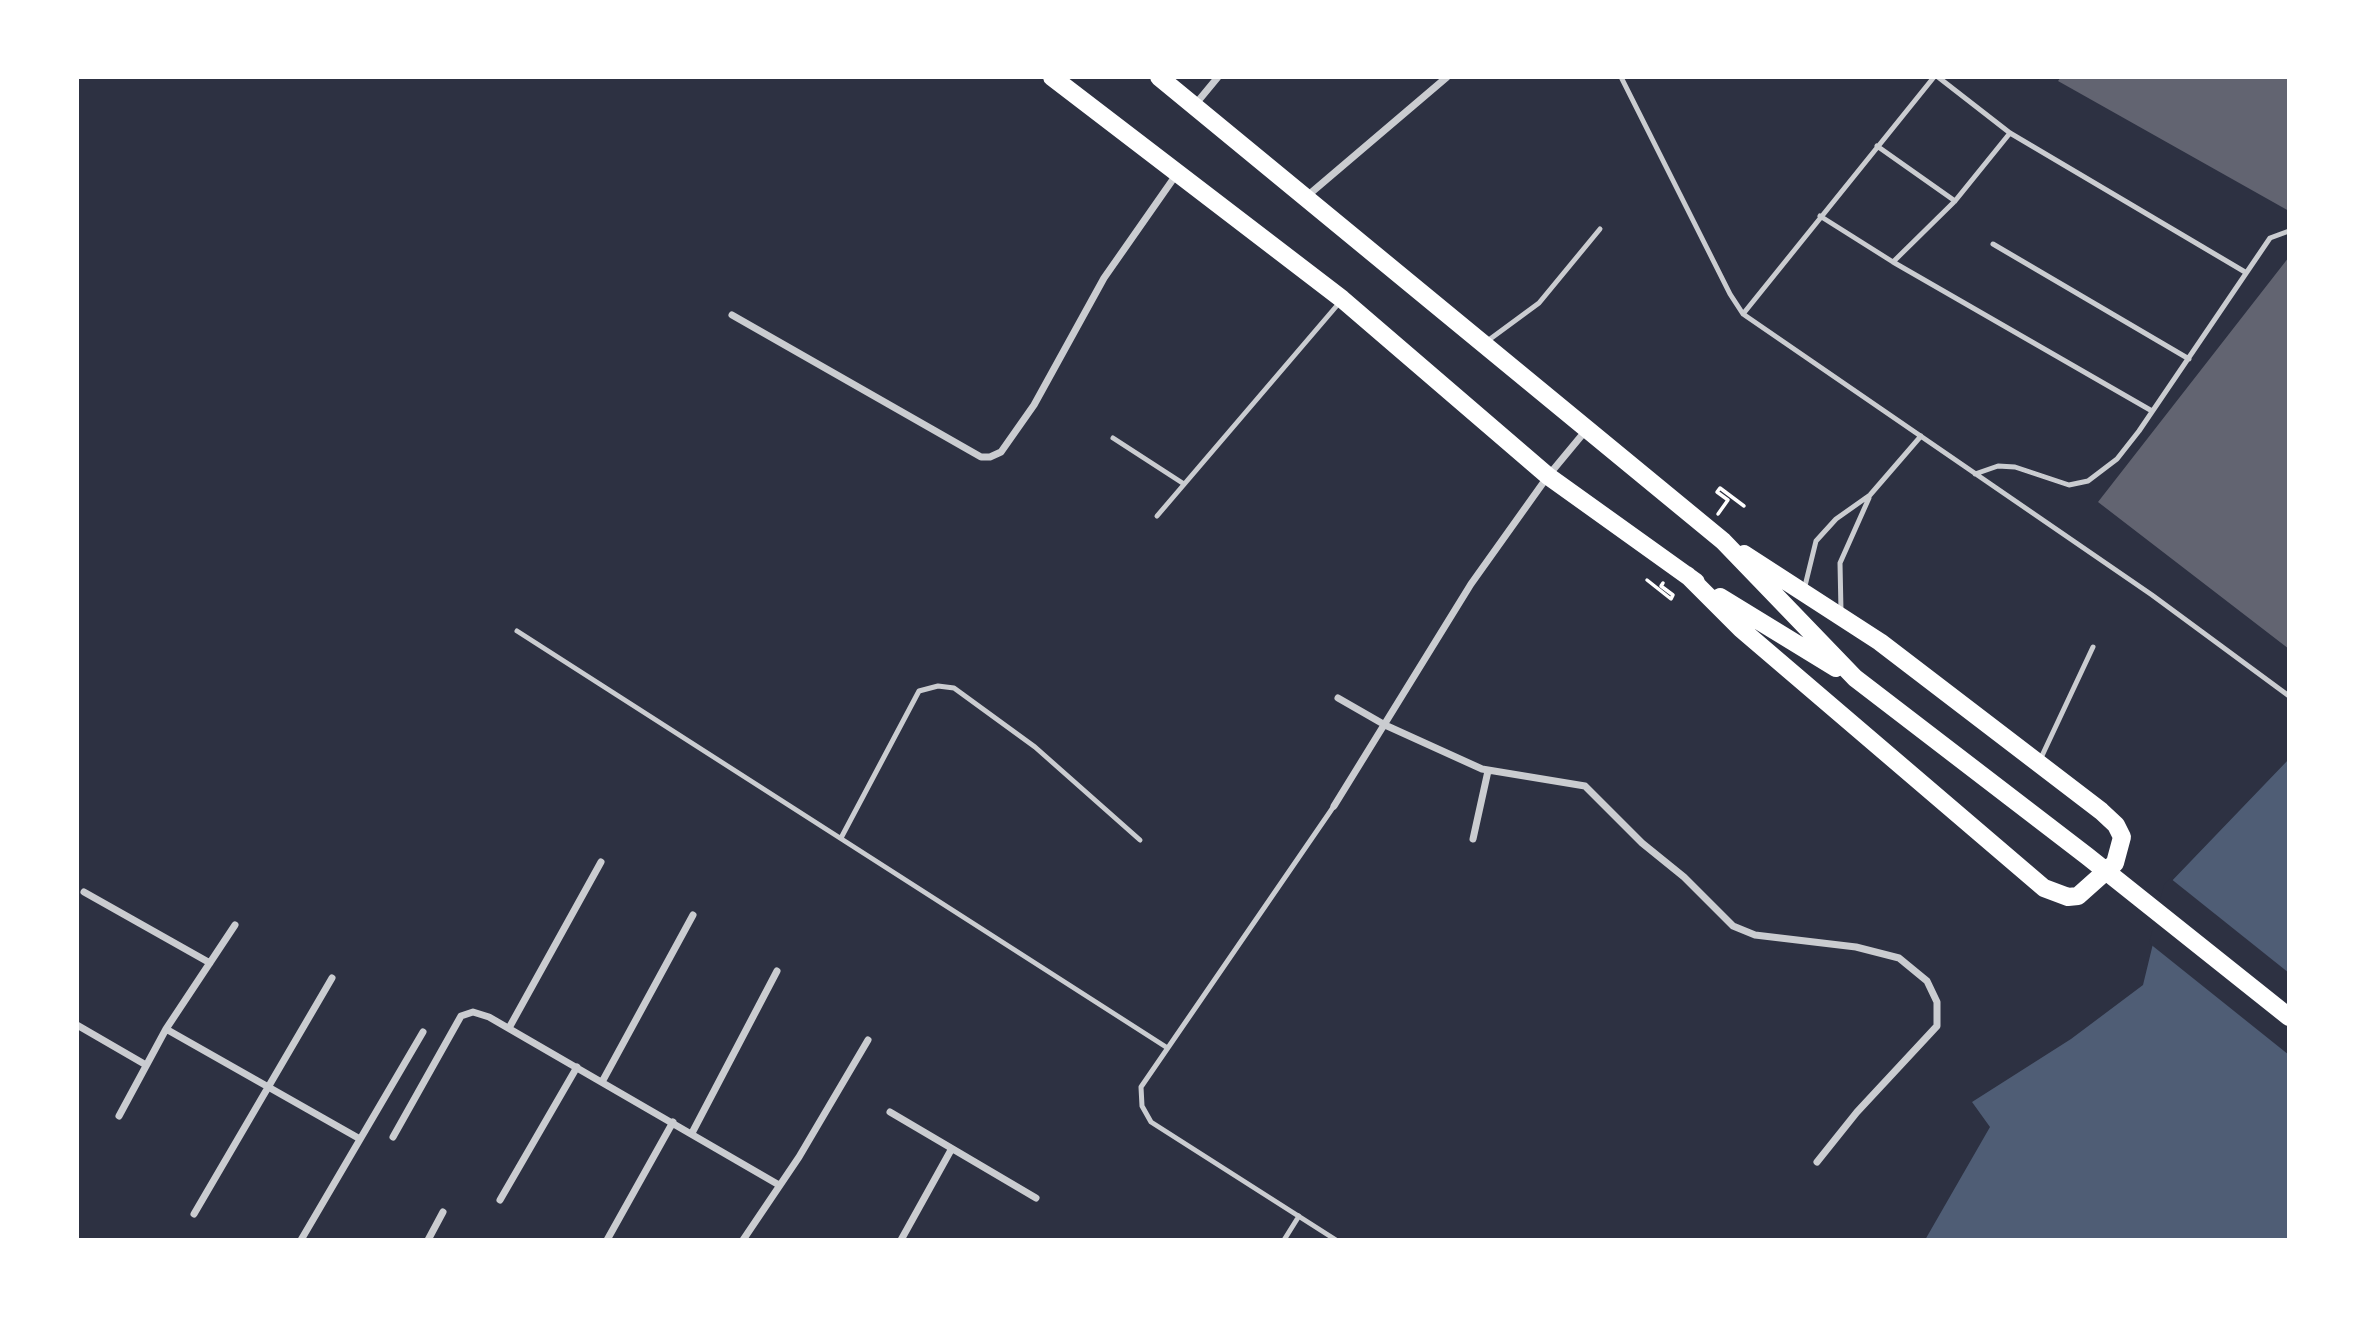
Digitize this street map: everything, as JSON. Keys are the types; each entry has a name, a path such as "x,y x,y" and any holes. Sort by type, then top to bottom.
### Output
{"main road":[{"path":"1052,77 1342,299 1548,476 1687,575 1783,638 1855,678 2087,856 2289,1017"},
{"path":"1159,77 1486,343 1723,541 1855,678"},
{"path":"1687,575 1741,629 1807,682 2006,859 2044,888 2068,897 2078,896 2115,863 2122,837 2116,825 2101,811 1941,687 1803,591 1723,541"}],"street":[{"path":"1194,106 1218,77"},
{"path":"1306,197 1447,77"},
{"path":"732,315 981,457 990,457 1001,452 1034,405 1104,278 1177,175"},
{"path":"1334,806 1471,584 1548,476 1589,428"},
{"path":"1338,698 1385,725 1488,771 1586,786 1642,843 1684,877 1733,926 1755,935 1856,947 1899,958 1927,981 1937,1002 1937,1026 1857,1112 1817,1162"},
{"path":"1473,839 1488,771"},
{"path":"509,1028 601,862"},
{"path":"84,892 209,963"},
{"path":"602,1082 693,915"},
{"path":"119,1116 166,1029 235,925"},
{"path":"692,1133 777,971"},
{"path":"194,1214 332,978"},
{"path":"393,1137 461,1016 473,1012 509,1028 779,1185"},
{"path":"77,1025 146,1065"},
{"path":"166,1029 360,1139"},
{"path":"301,1240 423,1032"},
{"path":"743,1240 868,1040"},
{"path":"500,1200 577,1067"},
{"path":"890,1112 1036,1198"},
{"path":"607,1240 673,1122"},
{"path":"901,1240 951,1150"},
{"path":"428,1240 443,1212"}],"lane":[{"path":"1620,77 1730,294 1743,314 2152,595 2289,696"},
{"path":"1743,314 1877,146 1936,77 2010,133 2245,272"},
{"path":"1893,262 1955,201 2010,133"},
{"path":"1877,146 1955,201"},
{"path":"1820,216 1893,262 2152,411"},
{"path":"1486,343 1539,303 1600,229"},
{"path":"1975,474 1998,466 2015,467 2068,485 2088,481 2117,458 2189,359 2270,238 2289,231"},
{"path":"1993,244 2189,359"},
{"path":"1157,516 1342,299"},
{"path":"1803,591 1816,541 1836,519 1870,495 1921,436"},
{"path":"1113,438 1184,485"},
{"path":"1841,617 1840,563 1870,495"},
{"path":"517,631 1166,1046"},
{"path":"2038,762 2093,647"},
{"path":"841,838 919,691 938,686 954,688 1035,747 1140,840"},
{"path":"1334,806 1166,1046 1141,1087 1142,1106 1151,1122 1336,1240"},
{"path":"1284,1240 1299,1216"}],"path":[{"path":"1728,500 1717,492 1720,488 1744,506"},
{"path":"1647,580 1671,599 1673,595 1661,586"}],"water":[{"path":"2289,759 2289,1240 1925,1240 1990,1127 1972,1102 2071,1039 2143,985 2167,886"}],"pier":[{"path":"2170,878 2289,973 2289,1055 2149,943 2164,885"}],"building":[{"path":"2061,77 2289,77 2289,211 2058,81"},
{"path":"2289,257 2289,649 2098,502"}]}
